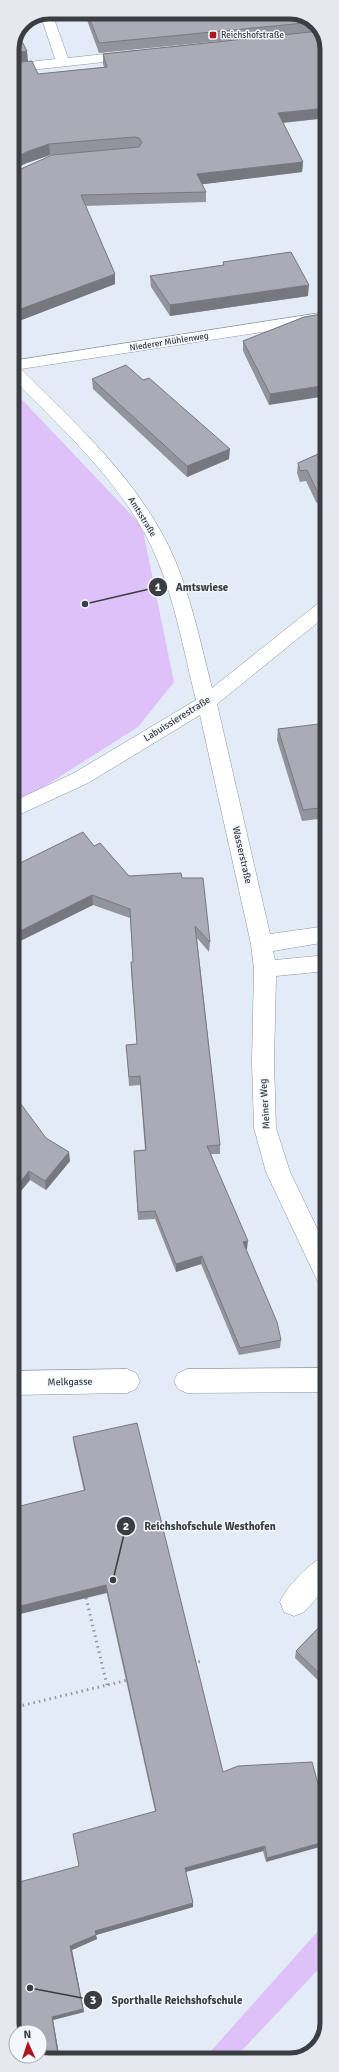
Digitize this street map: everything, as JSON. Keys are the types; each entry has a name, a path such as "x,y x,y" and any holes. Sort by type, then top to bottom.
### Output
{"street":[{"path":"48,19 63,62"},
{"path":"19,67 145,54"},
{"name":"Niederer Mühlenweg","path":"19,366 320,318"},
{"name":"Amtsstraße","path":"19,374 96,453 124,487 148,524 164,553 178,588 207,702"},
{"name":"Labuissierestraße","path":"19,808 81,778 207,702 320,611"},
{"name":"Wasserstraße","path":"207,702 262,944"},
{"path":"262,944 320,935"},
{"name":"Meiner Weg","path":"262,944 265,969 263,1062 265,1128 278,1172 320,1259"},
{"path":"265,969 320,964"},
{"name":"Melkgasse","path":"19,1383 127,1380"},
{"path":"186,1381 320,1380"},
{"path":"294,1602 320,1575"}],"path":[{"path":"86,1598 107,1685"},
{"path":"188,1665 202,1661"},
{"path":"19,1706 136,1678"}],"shaded area":[{"path":"19,396 142,526 174,682 138,727 19,803"},
{"path":"320,1929 320,1967 240,2053 209,2053"}],"building":[{"path":"90,19 292,19 305,23 99,43"},
{"path":"314,32 320,45 320,109 278,113 303,162 197,174 206,192 81,195 115,274 19,310 19,170 52,155 139,147 142,142 139,138 134,137 49,144 19,156 19,62 32,61 38,74 107,67 103,54"},
{"path":"21,39 27,51 19,52"},
{"path":"291,252 309,285 170,305 150,276 224,265 223,262"},
{"path":"320,314 320,386 270,394 243,341 304,317"},
{"path":"126,365 143,380 149,378 230,449 187,466 92,379"},
{"path":"320,453 320,494 317,491 307,470 300,471 298,463"},
{"path":"320,724 320,808 303,810 278,729"},
{"path":"83,832 94,846 100,843 129,876 181,873 182,878 203,878 210,942 195,926 220,1145 207,1146 248,1241 243,1242 277,1322 281,1340 240,1348 202,1256 176,1264 155,1211 138,1212 134,1151 146,1150 140,1076 129,1077 126,1045 137,1044 131,962 133,962 130,909 92,895 19,932 19,864"},
{"path":"19,1101 46,1138 69,1152 45,1181 29,1171 19,1183"},
{"path":"137,1423 223,1772 238,1766 312,1762 320,1791 320,1843 267,1858 265,1846 185,1868 193,1903 95,1931 96,1935 70,1946 83,2009 52,2017 58,2053 48,2053 48,2024 19,2024 19,1882 79,1866 73,1834 156,1811 106,1585 19,1606 19,1506 85,1490 73,1437"},
{"path":"320,1626 320,1674 296,1651"}],"place":[{"name":"Reichshofstraße","path":"213,35"},
{"name":"Amtswiese","path":"85,604"},
{"name":"Reichshofschule Westhofen","path":"113,1580"},
{"name":"Sporthalle Reichshofschule","path":"30,1988"}]}
